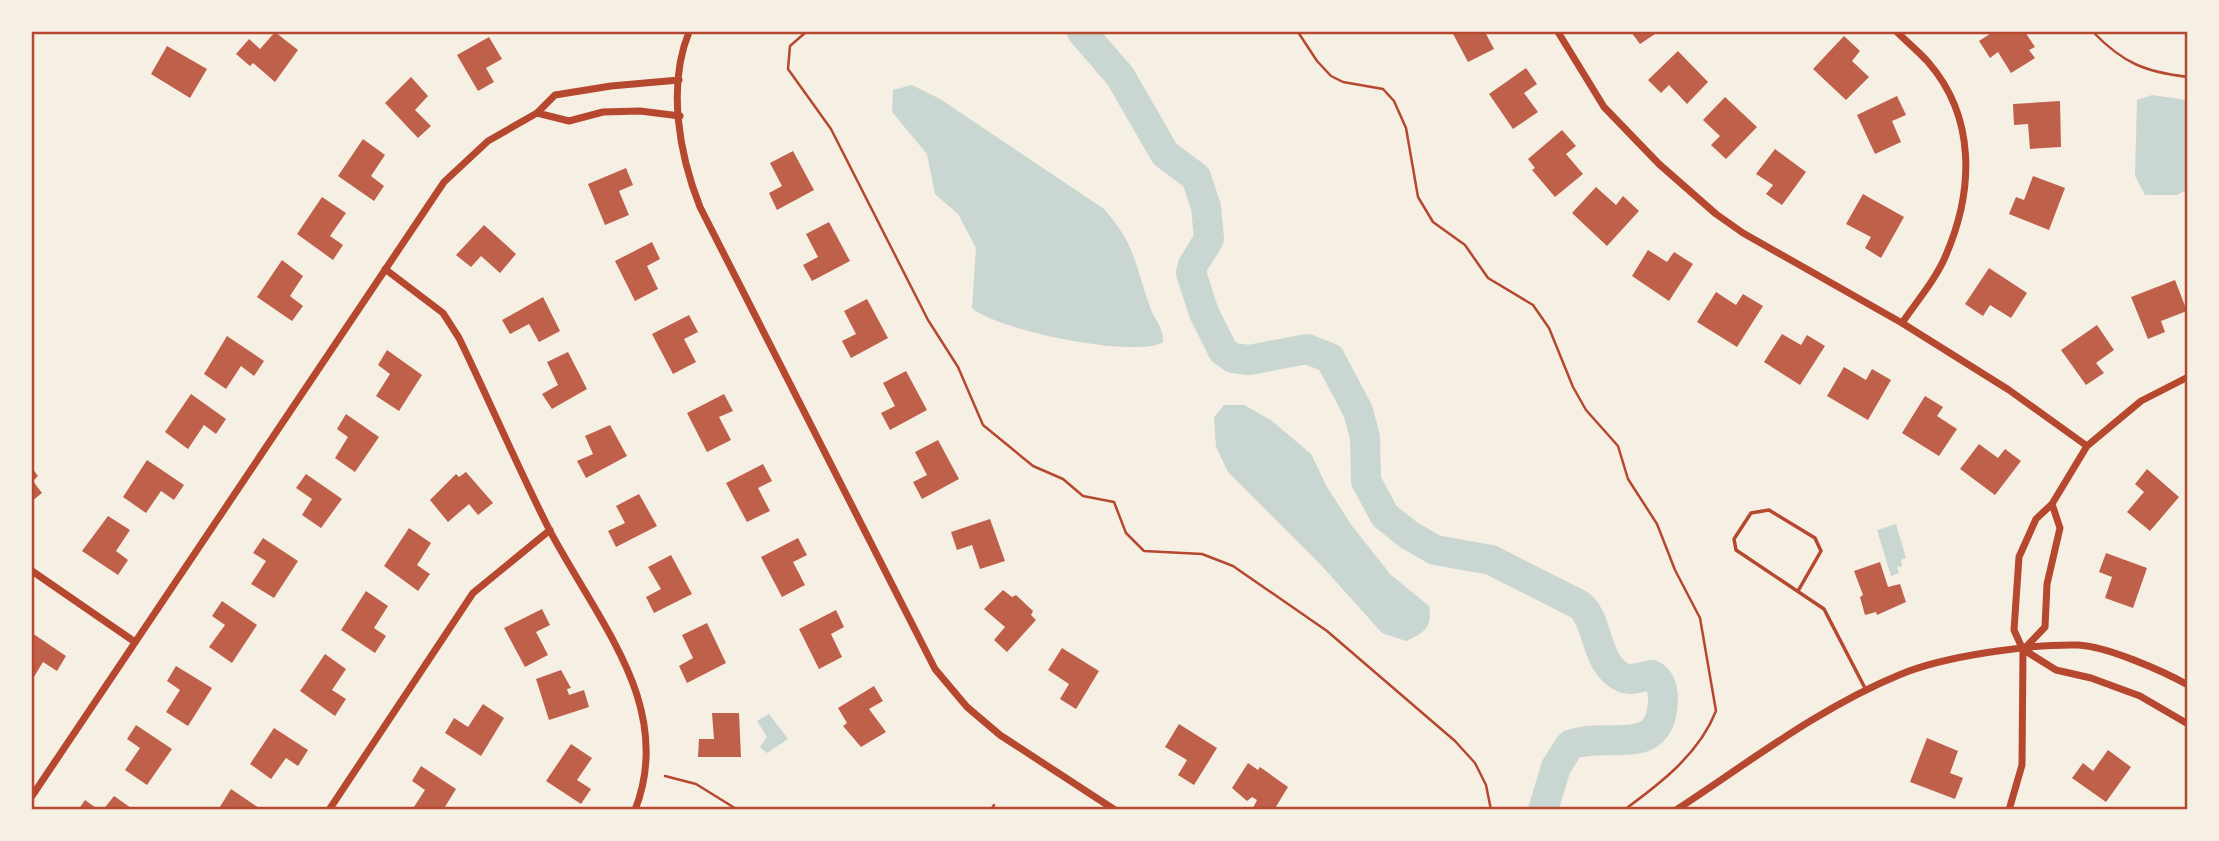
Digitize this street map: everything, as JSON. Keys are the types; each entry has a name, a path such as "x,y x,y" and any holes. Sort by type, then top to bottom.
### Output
{"street":[{"path":"689,32 680,80 680,142 700,207 935,669 967,707 1000,735 1115,810"},
{"path":"1559,32 1604,107 1689,192 1743,233 1902,323 2009,390 2087,446"},
{"path":"1897,32 1928,62 1944,85 1963,130 1967,160 1964,197 1946,256 1902,323"},
{"path":"32,796 444,182 488,141 537,113 555,95 611,86 680,80"},
{"path":"537,113 569,121 603,112 640,111 680,116"},
{"path":"385,269 443,313 454,330 550,530 637,694 646,735 646,777 635,810"},
{"path":"2009,810 2022,765 2023,650 2014,630 2019,557 2036,519 2052,504 2087,446 2141,401 2188,377"},
{"path":"2023,650 2045,627 2047,584 2060,528 2052,504"},
{"path":"329,810 473,593 550,530"},
{"path":"32,571 135,642"},
{"path":"1676,810 1774,744 1867,692 1900,674 1947,662 2023,650 2080,645 2129,659 2188,685"},
{"path":"2023,650 2056,670 2091,677 2140,696 2188,724"}],"lane":[{"path":"1798,591 1821,551 1815,538 1769,510 1751,513 1734,539 1737,550 1824,609 1867,692"}],"path":[{"path":"806,32 790,47 788,69 831,129 928,320 958,367 984,425 1033,466 1063,479 1083,496 1114,502 1126,533 1144,551 1202,554 1233,566 1261,582 1327,631 1455,741 1475,763 1486,785 1491,810"},
{"path":"1298,32 1317,61 1331,76 1343,82 1383,89 1394,101 1406,128 1418,197 1433,222 1465,244 1488,278 1533,305 1549,328 1573,387 1586,410 1618,446 1628,479 1657,524 1675,570 1700,618 1716,710 1711,725 1677,768 1624,810"},
{"path":"2093,32 2115,55 2133,65 2188,77"},
{"path":"665,776 696,784 738,810"},
{"path":"991,810 994,805"}],"shaded area":[{"path":"912,85 940,99 1104,209 1129,245 1152,312 1162,332 1163,342 1125,347 1066,340 1008,325 972,308 976,248 958,214 935,194 927,154 892,112 893,90"},
{"path":"2152,95 2187,100 2187,190 2177,195 2145,195 2135,176 2137,100"},
{"path":"1224,405 1244,405 1272,421 1311,454 1327,487 1352,526 1391,575 1429,606 1430,619 1422,632 1406,641 1382,633 1321,565 1228,472 1216,447 1214,417"},
{"path":"1896,524 1906,558 1901,560 1902,566 1897,567 1899,573 1891,576 1877,530"},
{"path":"769,714 788,739 767,753 760,747 767,737 757,721"}],"building":[{"path":"275,32 298,50 275,82 253,63 250,66 236,54 249,39 260,49"},
{"path":"1452,32 1485,32 1494,49 1468,62"},
{"path":"1631,32 1658,32 1640,44"},
{"path":"1993,32 2025,32 2035,47 2029,50 2035,58 2011,73 1998,52 1990,58 1979,41"},
{"path":"1844,36 1860,51 1852,61 1869,77 1846,100 1813,69"},
{"path":"489,37 502,59 486,68 494,82 478,91 457,55"},
{"path":"167,46 207,69 190,98 151,74"},
{"path":"1678,51 1708,82 1687,104 1669,85 1661,93 1648,80"},
{"path":"1526,68 1537,84 1524,93 1538,112 1513,129 1489,94"},
{"path":"411,77 428,96 415,110 431,126 418,138 385,103"},
{"path":"1897,96 1906,115 1892,121 1901,142 1875,154 1857,115"},
{"path":"1725,97 1757,127 1726,159 1711,145 1720,136 1703,120"},
{"path":"2060,101 2061,147 2030,149 2028,124 2014,125 2013,104"},
{"path":"1562,130 1576,146 1566,154 1583,174 1555,197 1532,170 1535,168 1528,159"},
{"path":"363,139 385,155 371,176 384,186 374,201 338,176"},
{"path":"1775,149 1806,172 1782,205 1766,194 1773,185 1756,174"},
{"path":"793,151 814,190 777,210 769,193 782,186 770,163"},
{"path":"626,168 633,185 619,191 629,215 605,225 588,184"},
{"path":"2033,176 2065,188 2049,230 2009,214 2016,197 2024,200"},
{"path":"1596,187 1616,205 1623,196 1639,211 1607,246 1572,213"},
{"path":"1863,194 1904,217 1881,258 1865,248 1871,237 1846,224"},
{"path":"322,197 346,213 330,236 343,245 333,260 297,234"},
{"path":"829,222 850,261 812,281 803,265 818,257 806,234"},
{"path":"484,225 516,254 500,273 481,256 471,267 456,255"},
{"path":"652,242 660,259 647,266 658,289 635,301 615,261"},
{"path":"1648,250 1667,262 1674,252 1693,264 1669,301 1632,276"},
{"path":"282,260 303,276 290,296 303,306 292,321 257,297"},
{"path":"1989,268 2027,293 2011,318 1990,305 1983,316 1965,304"},
{"path":"2175,280 2187,311 2161,321 2165,332 2148,339 2131,297"},
{"path":"1716,292 1736,305 1743,294 1763,306 1737,347 1697,322"},
{"path":"543,297 560,331 539,342 529,324 510,334 502,320"},
{"path":"867,299 888,338 851,358 842,341 856,334 844,311"},
{"path":"689,315 698,332 684,339 696,362 673,374 652,334"},
{"path":"2097,325 2114,350 2096,363 2104,373 2086,385 2061,350"},
{"path":"1782,334 1801,345 1807,335 1825,346 1800,385 1764,362"},
{"path":"227,336 264,361 254,376 241,366 226,389 204,374"},
{"path":"387,350 422,375 399,411 376,396 390,374 378,365"},
{"path":"568,352 587,389 552,409 542,394 558,385 547,362"},
{"path":"1844,367 1866,380 1872,369 1891,380 1868,420 1827,396"},
{"path":"906,371 927,410 890,430 881,413 895,406 883,383"},
{"path":"191,394 226,419 216,434 204,425 188,449 165,432"},
{"path":"724,394 733,411 719,417 731,440 707,452 687,413"},
{"path":"1925,396 1943,407 1937,416 1957,429 1939,456 1902,433"},
{"path":"346,414 379,437 355,472 335,458 348,437 337,429"},
{"path":"610,425 627,456 586,478 577,461 593,454 585,436"},
{"path":"938,440 959,479 922,499 913,482 927,475 915,452"},
{"path":"1979,444 1998,458 2005,449 2021,461 1995,495 1960,469"},
{"path":"147,460 184,485 174,500 161,491 146,513 123,497"},
{"path":"763,464 772,481 758,488 770,511 747,522 726,483"},
{"path":"32,468 38,476 33,481 42,493 32,501"},
{"path":"2147,469 2179,497 2150,531 2127,512 2144,492 2135,484"},
{"path":"466,472 493,503 478,515 469,504 448,522 430,500 456,474 459,477"},
{"path":"306,474 342,499 321,528 302,515 312,499 296,488"},
{"path":"639,494 657,526 616,547 608,531 625,523 616,506"},
{"path":"108,516 130,530 116,551 128,560 118,575 82,551"},
{"path":"990,519 1005,561 980,569 972,545 957,550 951,532"},
{"path":"409,528 431,543 417,565 430,574 418,591 384,566"},
{"path":"263,538 298,561 274,598 251,584 266,561 253,553"},
{"path":"798,538 807,555 793,562 805,585 782,597 761,557"},
{"path":"2106,553 2147,568 2133,608 2105,598 2112,577 2099,572"},
{"path":"671,555 692,594 654,613 646,597 661,589 648,567"},
{"path":"1880,562 1888,587 1900,584 1906,602 1877,615 1876,612 1865,615 1860,597 1863,595 1854,571"},
{"path":"1003,590 1012,597 1016,595 1033,611 1031,615 1036,620 1007,652 994,640 1005,627 984,609"},
{"path":"366,591 388,606 374,628 386,636 375,653 341,630"},
{"path":"222,601 257,625 232,663 209,647 225,625 212,616"},
{"path":"542,609 550,625 536,632 548,655 525,667 504,628"},
{"path":"836,610 844,627 831,634 842,657 819,669 799,629"},
{"path":"707,623 726,663 687,683 679,666 693,658 682,635"},
{"path":"32,633 66,656 57,671 43,662 32,680"},
{"path":"1062,648 1099,671 1076,709 1060,699 1069,684 1048,670"},
{"path":"325,654 346,669 332,690 346,699 335,716 300,691"},
{"path":"176,666 212,688 188,726 166,712 180,690 167,681"},
{"path":"561,670 571,688 567,689 569,695 584,690 589,707 549,720 536,679"},
{"path":"874,686 883,701 869,709 886,732 861,747 843,726 847,723 838,708"},
{"path":"483,704 504,718 481,756 445,733 454,718 468,727"},
{"path":"712,713 739,713 741,757 698,757 699,739 714,739"},
{"path":"1179,724 1217,748 1194,785 1178,775 1187,760 1165,747"},
{"path":"136,725 172,749 147,785 125,770 140,748 127,739"},
{"path":"274,728 308,750 298,766 286,758 271,779 250,764"},
{"path":"1927,738 1958,751 1950,773 1963,778 1955,799 1910,782"},
{"path":"571,744 592,758 577,780 591,789 581,804 546,781"},
{"path":"2108,750 2131,767 2106,802 2072,778 2083,763 2093,771"},
{"path":"1248,763 1258,770 1260,767 1288,787 1274,810 1252,810 1257,800 1252,797 1247,801 1232,788"},
{"path":"421,766 456,789 443,810 412,810 425,790 412,781"},
{"path":"231,789 262,810 218,810"},
{"path":"114,796 134,810 103,810"},
{"path":"85,800 99,810 78,810"}],"waterway":[{"path":"1082,32 1120,76 1165,154 1196,177 1206,207 1209,239 1191,273 1204,313 1223,351 1233,358 1249,360 1307,349 1330,358 1358,411 1365,437 1366,481 1385,516 1409,535 1435,550 1491,560 1578,604 1590,619 1602,652 1614,672 1627,679 1652,675 1659,682 1663,699 1660,718 1653,730 1643,737 1630,740 1585,741 1570,745 1556,767 1543,810"}]}
